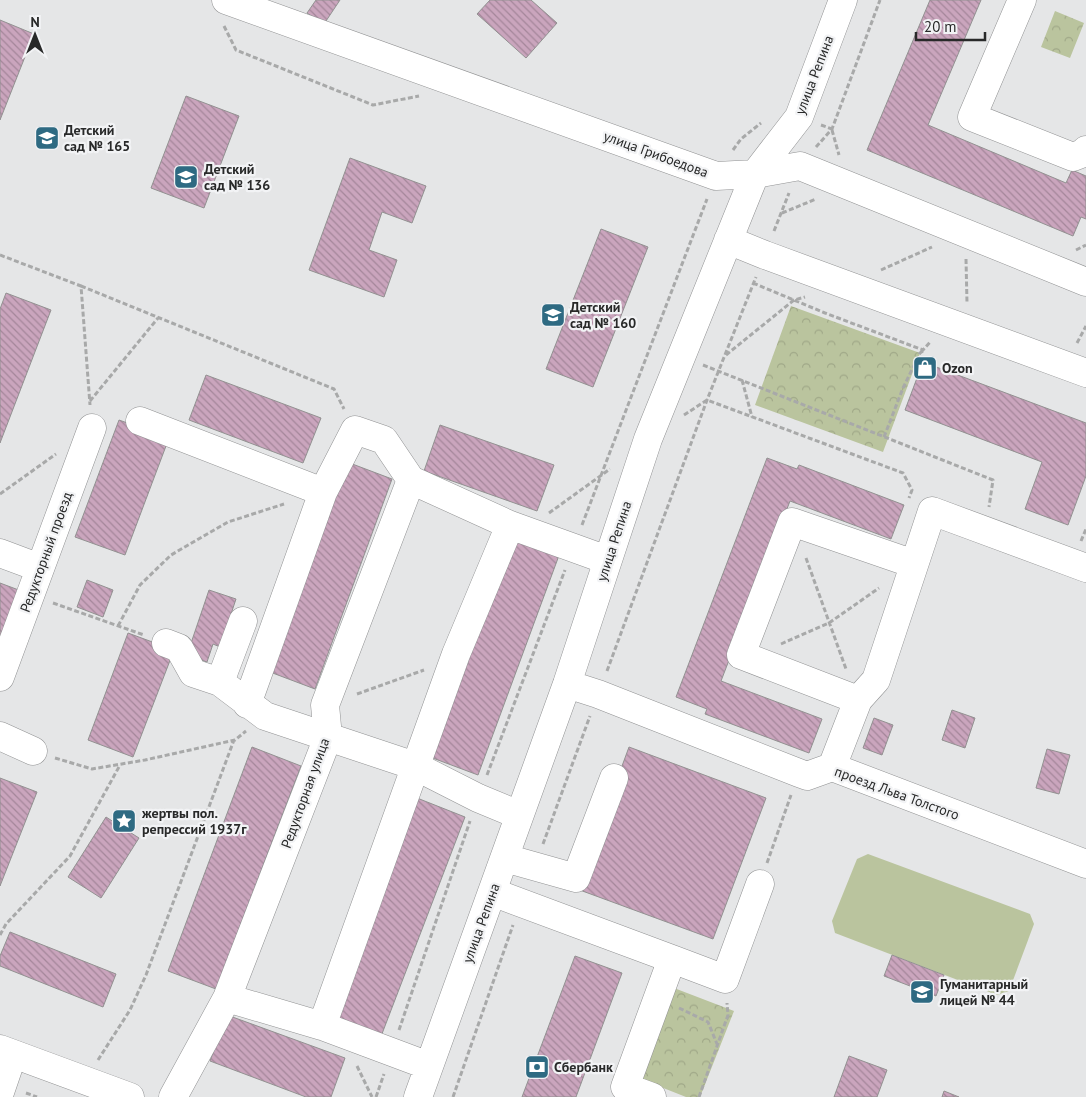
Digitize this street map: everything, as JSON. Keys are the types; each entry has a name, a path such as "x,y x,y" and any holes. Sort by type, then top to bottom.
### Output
{"street":[{"name":"улица Грибоедова","path":"226,0 716,176 754,174 800,166"},
{"name":"улица Репина","path":"418,1097 568,684 648,439 754,174 799,117 843,0"},
{"path":"1022,0 972,117 1073,156 1084,154 1086,150"},
{"path":"800,166 1086,282"},
{"path":"728,240 1086,372"},
{"name":"Редукторный проезд","path":"0,677 40,568 91,415"},
{"path":"140,420 323,492"},
{"path":"256,710 323,492 355,430 384,440 411,480 510,525 607,560"},
{"name":"Редукторная улица","path":"173,1097 227,998 328,737 326,705 411,480"},
{"path":"832,767 858,700 876,680 932,511 1085,565"},
{"path":"858,700 741,655 792,522 914,564"},
{"path":"322,1026 456,654 510,525"},
{"path":"0,553 40,568"},
{"path":"220,682 243,621"},
{"path":"166,643 179,648 193,673 220,682 256,710 328,737 415,766 478,798 519,815"},
{"name":"проезд Льва Толстого","path":"568,684 807,776 832,767 1086,864"},
{"path":"0,736 33,752"},
{"path":"505,858 576,878 614,778"},
{"path":"492,892 725,979 760,884"},
{"path":"652,1097 625,1086 672,959"},
{"path":"227,998 322,1026 429,1066"},
{"path":"0,1092 6,1051 91,1080 130,1097"}],"path":[{"path":"534,866 707,400 781,213 800,166 832,129 880,0"},
{"path":"376,1097 478,798 716,176 741,139 764,121"},
{"path":"781,213 825,196"},
{"path":"0,255 334,389 355,430"},
{"path":"754,283 923,350"},
{"path":"81,286 91,415"},
{"path":"725,356 794,300"},
{"path":"91,415 158,318"},
{"path":"884,437 903,388 920,353 933,339"},
{"path":"681,357 993,480 989,516"},
{"path":"742,380 752,417"},
{"path":"707,400 903,473 912,490 909,499"},
{"path":"0,494 61,450"},
{"path":"118,626 140,585 171,555 228,522 285,504"},
{"path":"792,522 848,672"},
{"path":"749,658 829,623 883,585"},
{"path":"30,595 166,643"},
{"path":"326,705 424,670 456,654"},
{"path":"91,1080 130,1010 146,975 234,740 256,710"},
{"path":"33,752 92,769 234,740"},
{"path":"0,935 6,924 70,856 120,764"},
{"path":"760,884 799,773"},
{"path":"453,1097 521,902"},
{"path":"699,1097 728,1015 725,979"},
{"path":"657,1000 687,1011 708,1022 717,1045"}],"green space":[{"path":"1055,11 1084,23 1070,58 1041,47"},
{"path":"791,306 920,353 883,452 755,405"},
{"path":"868,854 1030,914 1034,924 1009,991 997,995 835,933 832,921 857,859"},
{"path":"674,988 734,1011 700,1097 686,1097 638,1078"}],"building":[{"path":"316,0 340,0 324,24 307,13"},
{"path":"490,0 531,0 557,23 526,58 477,14"},
{"path":"930,0 981,0 928,125 1066,183 1072,170 1086,176 1086,219 1081,217 1073,236 867,150"},
{"path":"0,20 34,34 0,120"},
{"path":"186,96 239,116 204,208 151,188"},
{"path":"350,158 426,186 412,223 382,212 369,250 397,260 384,297 309,270"},
{"path":"601,229 648,247 593,387 546,369"},
{"path":"6,293 51,310 0,443 0,309"},
{"path":"923,362 1086,423 1086,476 1068,525 1025,509 1042,462 905,410"},
{"path":"206,375 321,418 303,463 189,420"},
{"path":"119,420 169,438 125,555 75,537"},
{"path":"440,425 554,465 537,511 424,471"},
{"path":"767,458 797,469 799,465 904,505 891,539 790,501 721,681 822,719 809,753 705,714 707,709 676,697"},
{"path":"347,462 392,479 315,689 270,672"},
{"path":"513,533 561,550 478,775 430,757"},
{"path":"87,580 113,590 103,617 77,607"},
{"path":"0,583 24,592 0,659"},
{"path":"209,590 236,599 220,647 213,644 207,662 187,655"},
{"path":"128,633 174,650 133,757 88,740"},
{"path":"952,710 975,718 965,748 942,740"},
{"path":"874,718 893,725 882,755 863,748"},
{"path":"252,747 301,766 216,989 168,971"},
{"path":"629,747 766,798 713,939 577,889"},
{"path":"1047,749 1070,755 1059,794 1036,788"},
{"path":"0,778 37,792 0,886"},
{"path":"417,798 465,817 380,1039 331,1020"},
{"path":"106,817 139,838 101,898 68,877"},
{"path":"10,932 116,974 103,1007 0,966 0,956"},
{"path":"892,955 944,975 936,996 884,976"},
{"path":"575,956 622,973 576,1097 522,1097"},
{"path":"227,1015 345,1058 331,1097 306,1097 210,1061"},
{"path":"849,1056 887,1070 877,1097 834,1097"},
{"path":"944,1091 959,1097 942,1097"}],"place":[{"name":"Детский сад № 165","path":"47,138"},
{"name":"Детский сад № 136","path":"186,177"},
{"name":"Детский сад № 160","path":"553,315"},
{"name":"Ozon","path":"925,368"},
{"name":"жертвы пол. репрессий 1937г","path":"124,821"},
{"name":"Гуманитарный лицей № 44","path":"922,992"},
{"name":"Сбербанк","path":"537,1067"}]}
